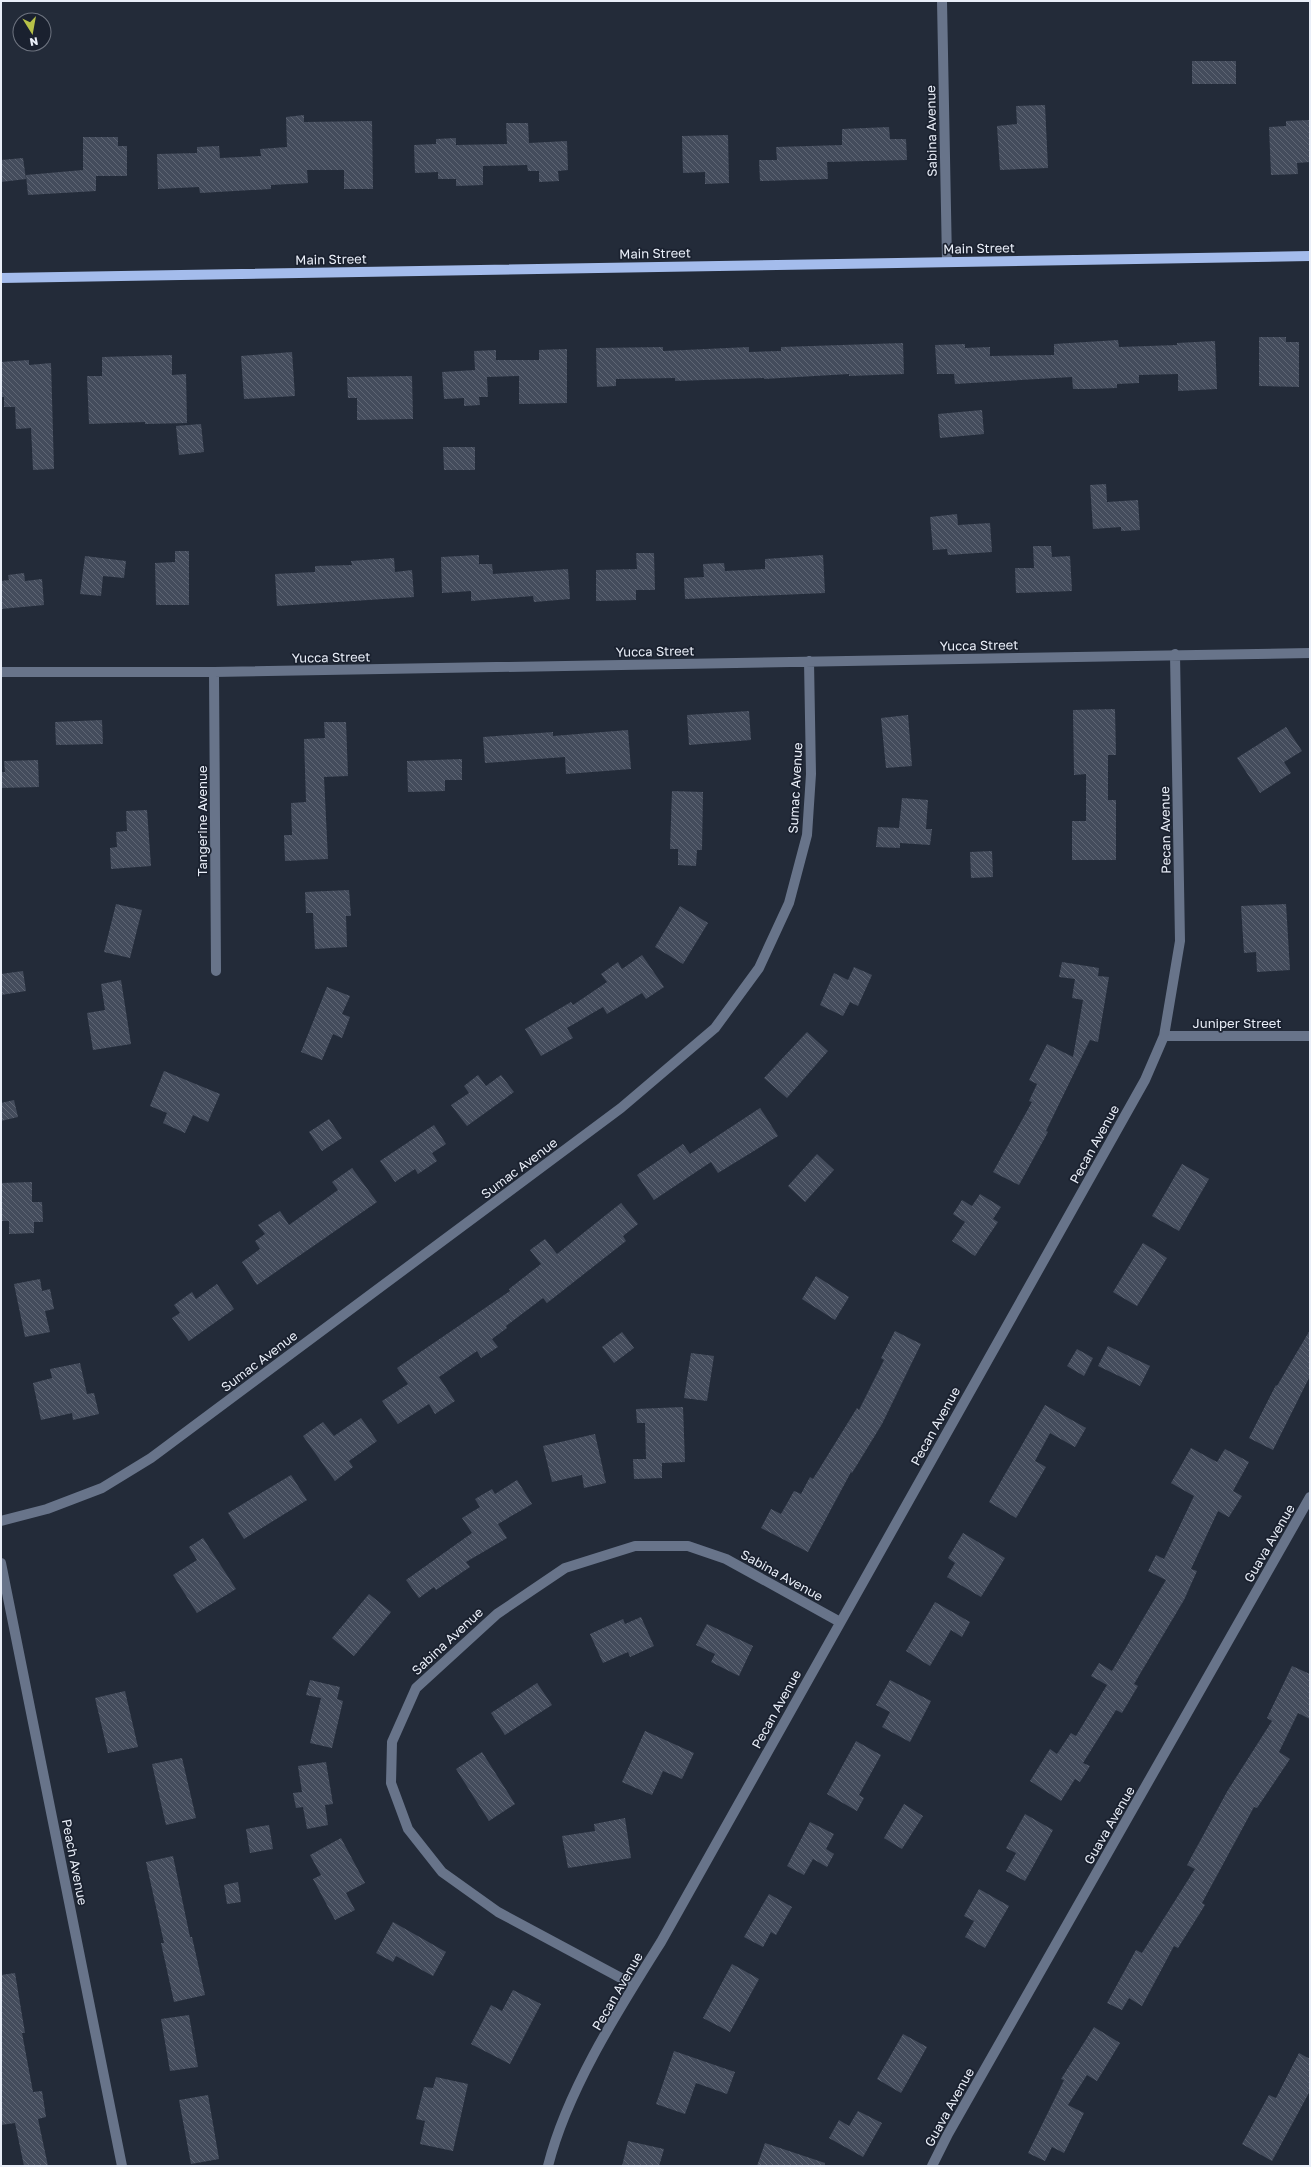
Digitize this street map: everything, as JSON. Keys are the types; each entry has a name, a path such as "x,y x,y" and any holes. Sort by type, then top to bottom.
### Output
{"main road":[{"name":"Main Street","path":"1,278 1310,256"}],"street":[{"name":"Sabina Avenue","path":"942,1 947,261"},
{"name":"Yucca Street","path":"1,672 214,672 1310,652"},
{"name":"Pecan Avenue","path":"548,2166 552,2151 576,2088 660,1942 1145,1080 1164,1036 1180,941 1175,654"},
{"name":"Sumac Avenue","path":"1,1521 47,1509 102,1488 151,1458 620,1108 716,1028 763,961 789,903 808,835 811,774 809,661"},
{"name":"Tangerine Avenue","path":"214,672 216,971"},
{"name":"Juniper Street","path":"1164,1036 1310,1036"},
{"name":"Guava Avenue","path":"932,2166 948,2134 1310,1498"},
{"name":"Sabina Avenue","path":"634,1985 498,1912 442,1872 408,1829 392,1784 392,1742 416,1688 496,1614 565,1568 635,1546 688,1546 726,1559 840,1622"},
{"name":"Peach Avenue","path":"1,1563 122,2166"}],"building":[{"path":"1192,61 1236,61 1236,84 1192,84"},
{"path":"1045,105 1048,168 1000,170 997,126 1017,124 1016,106"},
{"path":"304,115 304,122 372,121 373,189 344,189 344,170 307,170 308,183 271,185 271,189 200,193 199,187 158,189 157,154 197,153 197,147 219,146 220,158 261,156 260,149 287,147 286,117"},
{"path":"1310,120 1310,162 1297,163 1298,174 1271,175 1269,127 1286,126 1286,121"},
{"path":"506,123 528,123 529,143 567,141 568,170 558,171 559,181 539,182 539,171 528,171 527,165 483,166 483,185 456,186 456,179 438,179 438,172 415,173 414,145 436,144 436,139 456,138 456,145 507,144"},
{"path":"889,127 890,139 906,139 907,160 827,162 828,179 760,181 759,160 777,160 776,147 842,145 842,129"},
{"path":"728,135 729,183 705,184 705,172 683,173 682,136"},
{"path":"83,137 118,137 118,146 127,146 127,176 96,176 96,191 28,195 26,175 83,170"},
{"path":"23,158 26,179 1,182 1,160"},
{"path":"1259,337 1286,337 1286,342 1299,342 1299,387 1259,386"},
{"path":"1118,340 1119,347 1177,345 1177,343 1215,341 1217,389 1178,391 1178,374 1139,375 1139,383 1117,384 1117,388 1073,389 1072,377 955,384 954,374 937,374 935,345 965,344 965,348 990,347 990,356 1054,355 1054,344"},
{"path":"903,343 904,374 849,376 849,374 764,379 675,381 675,378 616,379 616,386 597,387 596,348 663,347 663,351 749,347 749,352 781,351 781,347"},
{"path":"567,349 567,403 519,404 519,376 487,377 488,397 479,397 480,405 464,406 464,398 444,399 442,372 475,370 474,351 496,350 496,360 539,360 539,350"},
{"path":"292,352 295,396 244,399 241,356"},
{"path":"172,355 172,375 186,374 187,423 145,424 145,422 89,424 87,376 102,376 102,357"},
{"path":"29,360 29,365 51,363 54,469 33,470 31,428 16,429 15,407 4,407 4,397 1,397 1,362"},
{"path":"412,376 413,419 357,420 357,398 348,398 347,377"},
{"path":"982,410 984,434 940,438 938,414"},
{"path":"201,424 204,452 179,455 176,426"},
{"path":"443,447 475,447 475,470 444,470"},
{"path":"1106,484 1107,502 1138,500 1140,530 1121,531 1121,527 1093,529 1090,485"},
{"path":"957,514 958,525 990,523 992,552 948,555 947,549 933,550 930,517"},
{"path":"1033,546 1051,546 1052,557 1070,556 1072,591 1016,593 1015,568 1034,568"},
{"path":"175,551 189,551 189,605 156,605 155,563 175,562"},
{"path":"636,553 654,553 655,590 636,590 636,600 596,601 596,570 637,569"},
{"path":"479,555 479,564 492,564 493,574 568,569 570,599 534,602 533,596 471,601 471,591 442,593 441,557"},
{"path":"823,555 825,593 685,599 684,578 704,577 703,564 724,563 725,571 765,569 765,559"},
{"path":"85,556 126,561 124,578 103,576 101,596 80,594"},
{"path":"394,558 395,572 412,570 414,597 277,606 275,574 315,572 315,566 352,565 351,561"},
{"path":"24,573 25,581 42,579 44,605 1,609 1,581 9,580 8,575"},
{"path":"1115,709 1116,755 1108,755 1108,800 1116,800 1116,860 1072,860 1072,821 1086,821 1086,774 1074,775 1073,710"},
{"path":"749,711 751,740 689,745 687,715"},
{"path":"908,715 912,766 886,768 881,718"},
{"path":"102,720 103,744 56,745 55,722"},
{"path":"324,722 346,722 348,776 324,777 328,859 285,861 284,835 292,835 291,803 306,802 304,739 325,738"},
{"path":"1286,727 1302,751 1284,762 1291,773 1260,793 1237,758"},
{"path":"628,730 631,769 566,774 565,757 485,763 483,737 553,732 553,736"},
{"path":"462,759 462,780 445,780 445,791 408,792 407,761"},
{"path":"38,760 39,787 1,788 1,772 5,772 4,761"},
{"path":"672,791 703,792 702,850 697,850 696,866 678,865 678,849 670,849"},
{"path":"902,798 928,800 926,829 932,829 930,845 900,843 900,848 876,847 878,827 899,828"},
{"path":"147,810 151,866 111,869 110,848 117,847 116,832 127,831 126,811"},
{"path":"992,851 993,877 971,878 970,852"},
{"path":"349,890 351,916 346,916 347,947 315,949 313,913 306,913 305,892"},
{"path":"116,904 142,910 130,958 104,952"},
{"path":"1286,904 1290,970 1257,972 1256,952 1244,953 1241,906"},
{"path":"680,906 708,923 683,964 655,947"},
{"path":"642,955 664,987 646,999 642,993 607,1014 603,1007 567,1028 573,1038 541,1056 525,1029 571,1002 573,1005 607,982 601,974 618,962 622,969"},
{"path":"1062,962 1099,968 1098,976 1109,977 1098,1042 1090,1040 1046,1131 1048,1132 1019,1185 993,1172 1032,1102 1029,1101 1037,1084 1029,1080 1047,1044 1073,1057 1083,1000 1072,998 1075,979 1059,977"},
{"path":"854,967 872,975 858,1006 850,1002 843,1016 820,1005 834,973 848,980"},
{"path":"23,971 26,991 1,995 1,974"},
{"path":"121,980 131,1044 93,1050 87,1013 105,1010 101,984"},
{"path":"327,987 350,996 342,1014 350,1017 342,1038 333,1034 322,1060 301,1052"},
{"path":"807,1032 828,1051 787,1098 764,1078"},
{"path":"164,1071 220,1094 208,1122 193,1115 185,1133 163,1123 167,1113 150,1106"},
{"path":"478,1075 486,1086 501,1075 514,1092 467,1126 451,1105 469,1093 464,1086"},
{"path":"14,1100 18,1117 1,1121 1,1103"},
{"path":"760,1108 778,1136 718,1173 711,1162 654,1200 637,1175 683,1144 690,1154"},
{"path":"329,1119 342,1138 322,1151 309,1132"},
{"path":"434,1125 446,1144 432,1153 437,1161 418,1174 415,1169 395,1182 380,1161"},
{"path":"817,1154 834,1170 805,1202 788,1186"},
{"path":"1182,1164 1209,1179 1179,1231 1152,1216"},
{"path":"352,1168 377,1202 257,1285 242,1262 260,1249 255,1241 265,1234 258,1225 280,1211 289,1225 338,1190 332,1182"},
{"path":"32,1182 32,1202 42,1202 43,1222 34,1222 34,1233 9,1234 9,1221 2,1221 1,1183"},
{"path":"980,1194 1001,1207 993,1219 998,1222 975,1256 952,1241 965,1222 953,1214 962,1200 972,1206"},
{"path":"621,1203 638,1224 623,1236 626,1241 547,1303 543,1298 506,1326 507,1328 492,1339 498,1347 481,1358 477,1351 439,1377 455,1401 435,1414 429,1404 398,1424 382,1401 408,1384 397,1368 510,1291 509,1289 541,1264 530,1250 545,1239 557,1254"},
{"path":"1143,1243 1167,1258 1137,1306 1113,1292"},
{"path":"816,1276 849,1297 835,1320 802,1299"},
{"path":"40,1279 42,1291 50,1289 54,1309 45,1311 50,1332 25,1337 14,1284"},
{"path":"217,1284 234,1309 189,1341 172,1318 180,1313 174,1305 192,1292 196,1299"},
{"path":"1310,1330 1310,1376 1273,1450 1249,1438 1276,1385 1277,1386"},
{"path":"895,1331 921,1344 882,1424 852,1473 851,1472 808,1552 761,1528 771,1509 781,1514 794,1491 801,1494 810,1477 813,1479 857,1408 859,1410 884,1360 881,1358"},
{"path":"622,1332 634,1348 614,1363 602,1347"},
{"path":"1108,1346 1150,1366 1140,1386 1098,1366"},
{"path":"1077,1349 1093,1358 1084,1376 1067,1366"},
{"path":"691,1353 714,1356 707,1401 684,1398"},
{"path":"80,1363 87,1394 94,1393 99,1414 73,1420 72,1413 41,1420 33,1383 52,1378 50,1369"},
{"path":"1045,1405 1086,1428 1075,1447 1050,1433 1035,1461 1046,1467 1016,1518 989,1502"},
{"path":"683,1407 685,1462 662,1463 662,1478 634,1479 633,1459 646,1459 645,1423 637,1423 636,1409"},
{"path":"361,1418 377,1441 349,1461 353,1467 335,1481 303,1436 323,1422 334,1436"},
{"path":"595,1434 606,1483 584,1488 582,1475 552,1482 543,1446"},
{"path":"1191,1448 1217,1462 1225,1449 1249,1462 1233,1491 1242,1496 1229,1517 1218,1511 1191,1569 1197,1571 1184,1600 1134,1684 1138,1686 1122,1713 1116,1710 1083,1763 1090,1766 1080,1782 1075,1779 1061,1801 1030,1781 1050,1749 1057,1754 1071,1733 1076,1736 1107,1685 1091,1676 1099,1663 1112,1671 1166,1580 1148,1571 1156,1555 1164,1559 1194,1496 1171,1483"},
{"path":"291,1475 307,1500 244,1539 228,1513"},
{"path":"517,1480 532,1504 498,1524 507,1538 466,1562 470,1567 436,1590 434,1587 419,1598 406,1580 472,1533 462,1518 480,1507 475,1499 492,1489 495,1494"},
{"path":"963,1533 1005,1558 981,1597 947,1577 955,1563 948,1558"},
{"path":"203,1538 236,1589 197,1613 173,1575 197,1560 189,1547"},
{"path":"369,1594 391,1612 354,1656 332,1638"},
{"path":"935,1602 970,1622 962,1637 951,1630 930,1666 906,1651"},
{"path":"641,1617 654,1646 630,1657 628,1652 603,1663 590,1634 623,1619 625,1624"},
{"path":"707,1624 753,1646 739,1676 711,1662 715,1654 696,1645"},
{"path":"1292,1666 1310,1674 1310,1719 1298,1713 1279,1752 1290,1759 1257,1808 1254,1807 1202,1903 1205,1905 1178,1948 1174,1946 1142,2006 1129,1998 1122,2010 1107,2003 1136,1950 1142,1953 1195,1869 1187,1865 1228,1790 1272,1721 1267,1718"},
{"path":"310,1680 340,1687 337,1699 343,1701 332,1748 310,1743 321,1698 306,1695"},
{"path":"890,1680 931,1701 910,1742 882,1727 890,1712 876,1705"},
{"path":"537,1683 552,1705 505,1735 491,1713"},
{"path":"125,1691 138,1747 108,1753 95,1698"},
{"path":"645,1731 694,1753 682,1779 663,1771 652,1795 622,1782"},
{"path":"856,1741 881,1755 859,1795 864,1798 857,1811 827,1794"},
{"path":"482,1752 515,1804 489,1821 456,1769"},
{"path":"182,1758 196,1818 166,1825 152,1764"},
{"path":"326,1762 333,1804 325,1805 328,1825 307,1829 303,1807 296,1808 293,1793 302,1792 298,1766"},
{"path":"904,1804 923,1816 902,1849 884,1838"},
{"path":"1025,1814 1053,1830 1025,1881 1006,1871 1016,1853 1006,1848"},
{"path":"625,1818 631,1858 568,1868 562,1836 595,1831 594,1824"},
{"path":"810,1822 834,1834 826,1849 834,1854 827,1867 813,1859 804,1875 787,1866"},
{"path":"269,1825 273,1849 250,1853 246,1829"},
{"path":"341,1838 365,1883 346,1893 355,1910 335,1920 313,1879 321,1875 310,1855"},
{"path":"173,1856 190,1937 192,1937 205,1995 174,2002 161,1943 164,1943 146,1862"},
{"path":"238,1882 241,1902 227,1904 224,1885"},
{"path":"979,1889 1009,1906 985,1948 965,1937 974,1921 964,1916"},
{"path":"769,1894 792,1907 776,1935 771,1932 763,1947 744,1937"},
{"path":"393,1922 446,1952 433,1976 396,1956 393,1962 376,1953"},
{"path":"732,1964 759,1979 730,2032 703,2018"},
{"path":"15,1973 25,2033 22,2033 33,2092 42,2091 46,2117 38,2119 48,2166 24,2166 15,2123 1,2125 1,1975"},
{"path":"513,1990 541,2004 510,2064 471,2044 491,2005 502,2011"},
{"path":"189,2015 198,2067 170,2071 161,2019"},
{"path":"1094,2027 1120,2043 1097,2081 1087,2075 1068,2105 1084,2113 1064,2153 1052,2147 1045,2161 1028,2153 1064,2080 1061,2079"},
{"path":"903,2034 927,2047 901,2093 877,2079"},
{"path":"674,2051 735,2072 727,2094 696,2083 685,2114 656,2104"},
{"path":"1299,2053 1310,2059 1310,2091 1272,2161 1242,2144 1269,2095 1276,2098"},
{"path":"436,2077 468,2084 453,2151 420,2144 425,2121 416,2119 424,2087 433,2088"},
{"path":"208,2095 219,2159 191,2164 179,2100"},
{"path":"858,2111 882,2123 863,2157 829,2138 839,2120 849,2126"},
{"path":"628,2141 664,2149 659,2166 622,2166"},
{"path":"765,2143 825,2163 825,2166 757,2166"}]}
